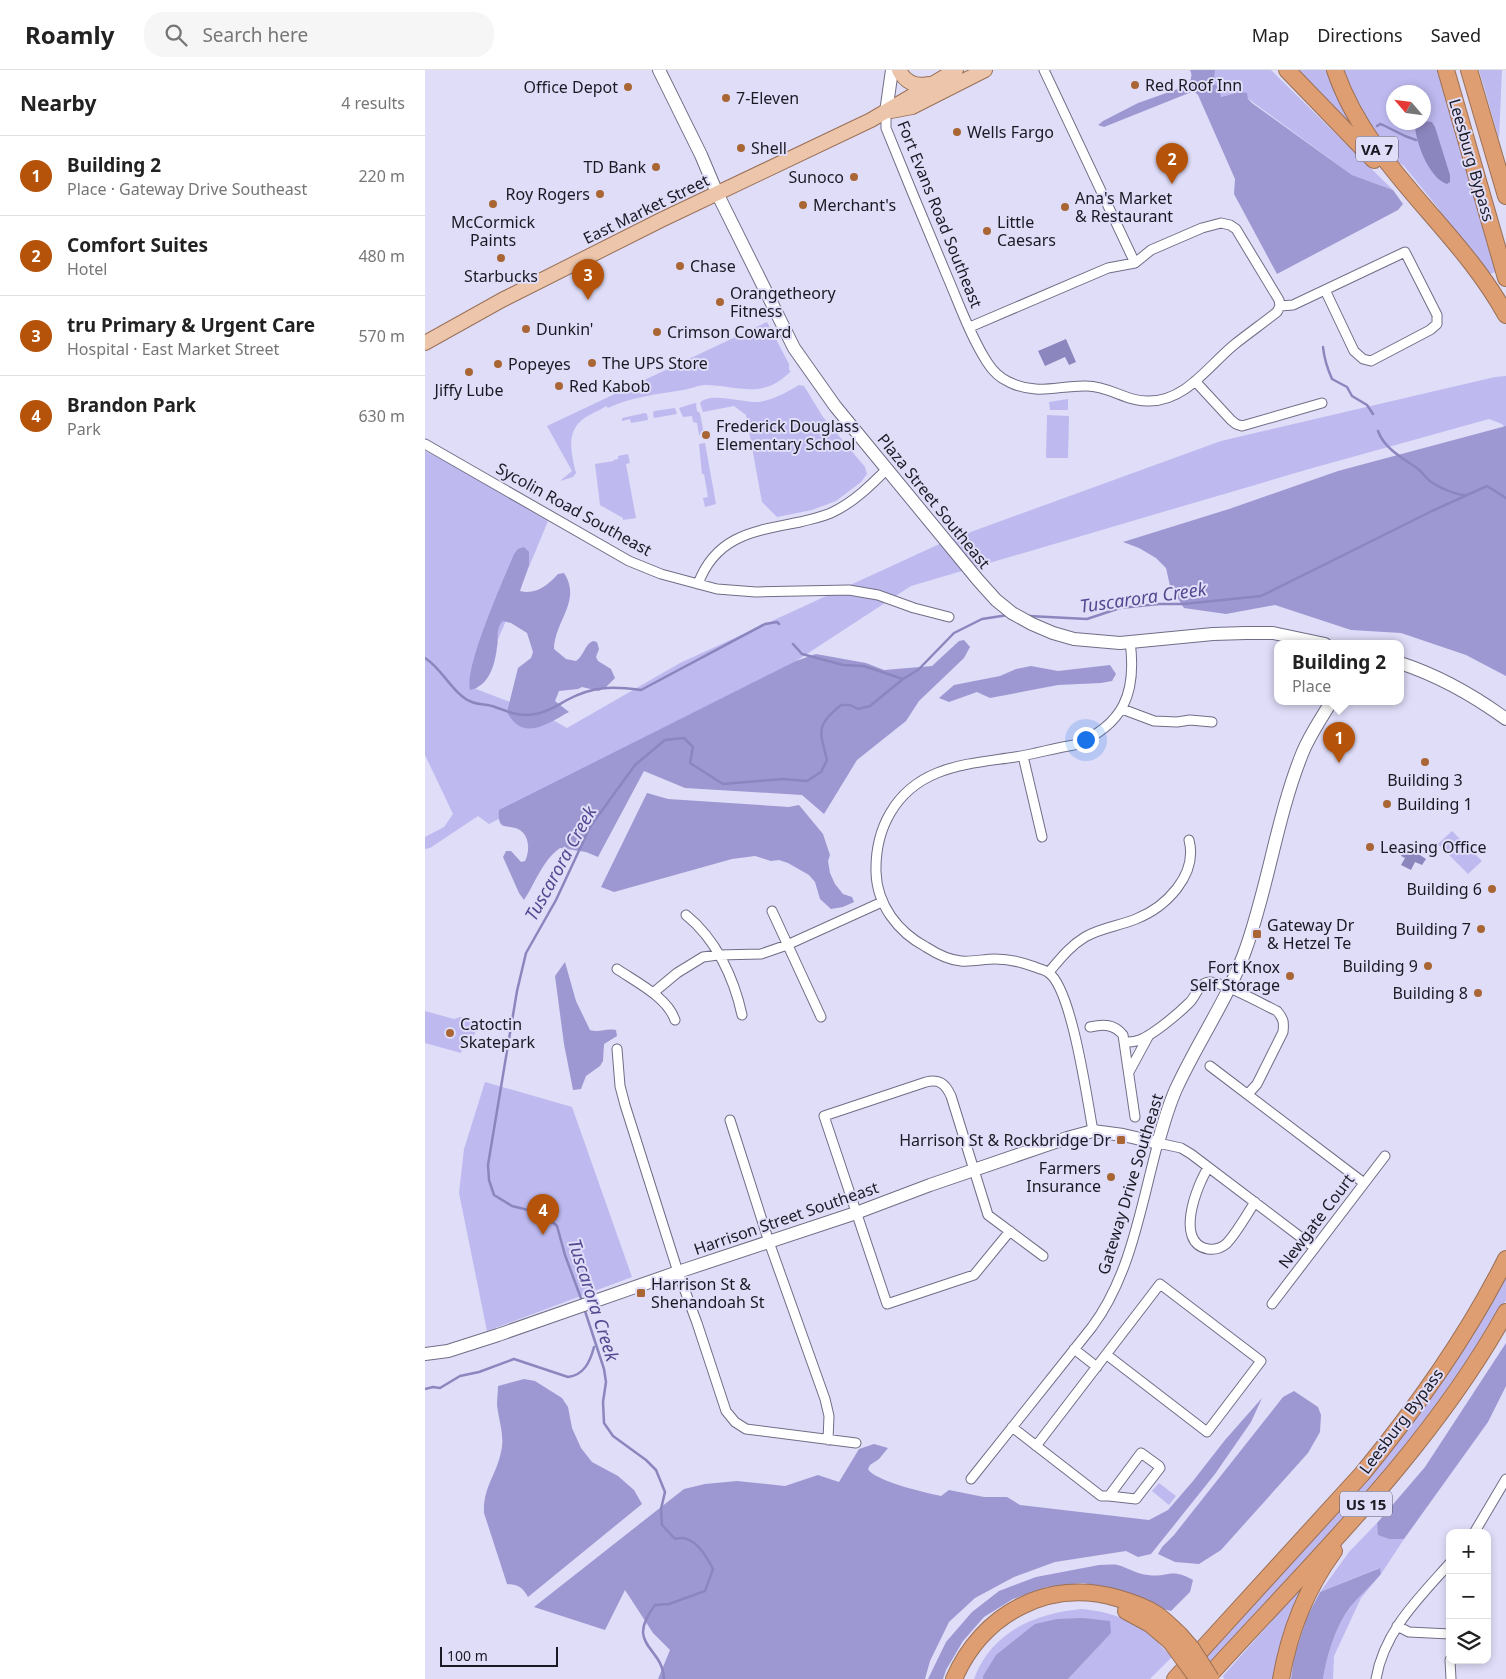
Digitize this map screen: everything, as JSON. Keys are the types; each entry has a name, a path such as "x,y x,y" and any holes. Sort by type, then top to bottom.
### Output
{"highway":[{"path":"1287,70 1396,182 1426,210"},
{"name":"Leesburg Bypass","path":"1445,70 1506,278"},
{"name":"Leesburg Bypass","path":"1469,70 1506,196"},
{"name":"VA 7","path":"1337,76 1369,139 1481,274 1506,315"},
{"name":"Leesburg Bypass","path":"1175,1679 1362,1474 1391,1438 1415,1407 1466,1333 1491,1290 1506,1259"},
{"name":"Leesburg Bypass","path":"1206,1679 1369,1501 1433,1426 1473,1369 1506,1312"},
{"path":"1281,1679 1288,1643 1302,1607 1331,1554 1369,1501"},
{"path":"954,1679 963,1661 983,1633 1012,1610 1041,1597 1080,1592 1112,1596 1139,1605 1155,1613 1164,1620 1199,1679"},
{"path":"965,1679 972,1661 997,1629 1020,1614 1034,1608 1060,1602 1088,1601 1114,1606 1139,1617 1175,1638 1192,1649 1211,1679"}],"main road":[{"path":"899,70 906,80 920,86 929,84"},
{"name":"East Market Street","path":"425,343 547,277 886,112 929,84 956,70"},
{"name":"East Market Street","path":"886,112 912,107 985,70"}],"street":[{"name":"Plaza Street Southeast","path":"659,70 701,155 717,193 794,348 835,406 978,580 1012,613 1053,633 1074,639 1120,643 1130,642"},
{"path":"886,112 893,70"},
{"path":"1044,70 1135,263 1151,250 1202,228 1221,223 1230,225 1236,229 1279,300 1279,306 1293,305 1405,252 1437,315 1437,324 1430,330 1371,361 1363,359 1354,351 1325,290"},
{"name":"Fort Evans Road Southeast","path":"886,112 887,128 970,328 987,362 1000,376 1009,382 1033,390 1086,386 1103,388 1128,398 1147,402 1164,400 1178,394 1195,381 1235,343 1277,312 1279,306"},
{"name":"Fort Evans Road Southeast","path":"970,328 1108,268 1135,263"},
{"path":"1195,381 1231,420 1242,426 1323,403"},
{"name":"Sycolin Road Southeast","path":"425,444 629,561 661,574 735,591 856,591 878,595 914,608 949,617"},
{"path":"698,584 702,573 710,561 732,541 757,530 819,518 833,513 870,486 887,469"},
{"path":"1093,1131 1068,1005 1055,980 1049,972 1013,960 960,961 942,956 916,942 901,928 882,902 877,878 876,853 878,840 887,819 905,795 921,782 939,772 1074,745 1087,740 1111,722 1122,709 1131,683 1133,669 1130,642 1246,632 1273,633 1306,640"},
{"path":"1404,665 1419,669 1459,687 1506,719"},
{"name":"Gateway Drive Southeast","path":"971,1479 1101,1315 1123,1271 1165,1116 1176,1090 1229,988 1251,932 1292,780 1306,744 1329,705"},
{"path":"1122,709 1154,721 1177,722 1190,720 1212,722"},
{"path":"1023,756 1042,837"},
{"path":"1049,972 1073,945 1086,936 1136,919 1167,899 1189,868 1192,852 1189,840"},
{"path":"653,993 686,966 703,957 761,954 787,945 882,902"},
{"path":"772,911 821,1017"},
{"path":"686,915 706,933 732,981 742,1015"},
{"path":"617,969 653,993 673,1014 675,1020"},
{"path":"1125,1042 1137,1041 1150,1035 1191,1002 1197,990 1205,983 1216,983 1229,988 1277,1011 1283,1018 1283,1032 1257,1084 1248,1094"},
{"path":"1090,1027 1104,1024 1111,1025 1122,1033 1125,1042 1135,1117"},
{"path":"1129,1072 1150,1035"},
{"path":"617,1050 620,1086 625,1105 678,1272 731,1419 740,1426 752,1430 856,1443"},
{"path":"1210,1066 1365,1183"},
{"path":"1010,1231 975,1274 887,1304 824,1116 926,1082 939,1082 947,1088 951,1096 988,1215 1010,1231 1043,1256"},
{"path":"730,1120 769,1242 825,1399 829,1423 828,1440"},
{"name":"Harrison Street Southeast","path":"425,1354 459,1348 856,1213 975,1169 1067,1138 1093,1131 1123,1135 1158,1143"},
{"path":"1158,1143 1181,1148 1191,1154 1315,1248"},
{"name":"Newgate Court","path":"1272,1304 1385,1156"},
{"path":"1208,1168 1201,1179 1189,1220 1189,1232 1196,1244 1207,1249 1214,1249 1226,1244 1255,1202"},
{"path":"1036,1446 1160,1284 1261,1361 1207,1432 1107,1355"},
{"path":"1074,1349 1097,1367"},
{"path":"1012,1427 1101,1496 1136,1499 1160,1468 1159,1466 1141,1453 1109,1496"},
{"path":"1476,1529 1506,1479"},
{"path":"1376,1679 1382,1655 1397,1626 1446,1568"},
{"path":"1397,1626 1409,1632 1446,1634"},
{"path":"1450,1664 1451,1679"}],"shaded area":[{"path":"1190,70 1215,70 1214,84 1219,87 1221,97 1239,92 1247,93 1248,99 1252,103 1352,175 1393,190 1403,204 1398,210 1277,274 1234,194 1235,179 1198,95 1194,91 1104,127 1098,125 1138,103 1186,86 1191,78"},
{"path":"1215,70 1271,70 1393,190 1352,175 1239,92 1221,97 1214,84"},
{"path":"1296,70 1329,70 1358,131"},
{"path":"1341,70 1437,70 1496,272 1486,275 1439,215 1439,209 1404,166 1386,154 1365,120"},
{"path":"1479,70 1502,70 1499,139"},
{"path":"1432,122 1450,175 1450,182 1447,184 1440,180 1429,167 1416,130 1431,130"},
{"path":"767,322 791,371 780,380 760,389 703,385 635,399 608,408 606,406 586,417 575,428 572,435 571,450 576,473 573,477 560,481 572,471 547,426"},
{"path":"1066,339 1076,362 1069,365 1065,357 1045,366 1038,351"},
{"path":"1506,376 1506,429 1502,424 1489,419 1309,469 911,586 793,663 489,824 478,816 430,848 425,849 425,837 444,827 453,814 425,755 425,451 467,473 548,521 476,689 546,716 567,728 680,663 946,541 1221,441"},
{"path":"799,385 804,386 823,417 865,467 867,474 861,482 836,501 812,510 777,517 762,502 746,415 734,406 703,412 700,403 711,398 759,402 775,398"},
{"path":"1068,399 1068,410 1050,410 1049,402"},
{"path":"697,404 697,411 700,413 703,429 702,434 699,435 697,423 693,422 692,416 683,417 679,408"},
{"path":"675,408 677,414 654,418 654,411"},
{"path":"645,413 648,420 631,423 630,419 622,421 622,418"},
{"path":"1047,415 1069,416 1068,458 1046,458"},
{"path":"1506,426 1506,676 1466,655 1401,633 1351,630 1275,605 1226,614 1184,608 1170,586 1166,568 1156,558 1139,548 1123,542 1229,509 1338,471"},
{"path":"705,443 716,504 705,507 703,498 708,497 704,474 702,474 699,444"},
{"path":"628,454 630,463 626,464 636,518 623,520 623,518 600,505 595,464 614,461 618,459 618,456"},
{"path":"524,547 529,552 529,565 520,591 531,592 541,588 558,574 564,573 569,583 569,602 555,639 554,649 566,659 576,661 590,643 593,641 597,642 599,649 596,657 598,661 611,669 615,678 599,691 582,687 559,691 555,701 569,712 544,725 528,729 520,727 507,712 518,668 531,658 533,652 527,633 511,623 503,621 498,630 498,644 490,674 477,688 470,690 470,679 478,644 514,554 518,549"},
{"path":"964,640 970,647 964,658 919,701 906,721 857,760 824,814 802,795 685,788 644,771 598,857 586,852 560,848 548,859 524,900 519,893 503,857 506,851 511,851 521,862 525,861 528,853 527,839 518,829 501,824 499,810 796,661 816,654 866,663 884,670 932,666 959,641"},
{"path":"1110,665 1116,674 1112,681 1058,685 990,698 977,692 949,702 939,698 954,685 1000,676 1016,669 1031,666 1058,671"},
{"path":"647,793 668,799 789,807 799,805 823,834 830,855 828,861 830,873 835,884 843,894 852,897 854,902 843,907 831,909 820,899 815,882 809,875 788,863 779,860 771,861 755,856 732,859 614,892 601,887"},
{"path":"1452,831 1482,861 1468,874 1438,844"},
{"path":"1403,844 1426,859 1422,865 1415,862 1411,870 1401,865 1405,858 1401,856 1404,851 1401,849"},
{"path":"565,962 576,1001 590,1030 616,1030 617,1036 604,1044 603,1061 600,1066 586,1076 581,1089 573,1090 564,1044 555,976"},
{"name":"Catoctin Skatepark","path":"425,1011 454,1019 460,1017 473,1021 477,1029 473,1037 465,1039 461,1053 425,1043"},
{"path":"485,1082 572,1107 632,1277 487,1331 459,1193 464,1149"},
{"path":"1506,1271 1506,1300 1484,1340 1409,1448 1200,1679 1183,1679 1361,1483"},
{"path":"1506,1343 1506,1386 1488,1422 1404,1539 1389,1539 1378,1535 1377,1523 1425,1467"},
{"path":"524,1379 535,1381 562,1398 568,1407 572,1428 581,1448 592,1462 618,1476 634,1490 642,1504 528,1597 520,1587 507,1584 484,1513 486,1496 502,1446 497,1405 498,1386"},
{"path":"1294,1391 1318,1407 1321,1415 1320,1432 1308,1453 1221,1550 1199,1564 1175,1562 1158,1554 1283,1397"},
{"path":"1262,1398 1251,1422 1215,1474 1151,1554 1138,1557 1126,1551 1055,1562 1014,1577 975,1598 949,1622 930,1661 925,1679 658,1679 670,1650 653,1633 625,1590 605,1630 534,1607 684,1489 705,1484 737,1481 785,1486 818,1475 839,1482 859,1449 874,1444 888,1448 868,1469 880,1478 913,1489 941,1496 949,1490 984,1497 1007,1497 1020,1505 1149,1520 1168,1510"},
{"path":"1159,1483 1176,1496 1169,1505 1152,1491"},
{"path":"1377,1523 1379,1535 1389,1539 1404,1539 1381,1574 1379,1568 1320,1592 1349,1552"},
{"path":"1099,1565 1118,1565 1136,1572 1155,1576 1174,1573 1193,1580 1190,1592 1171,1611 1121,1590 1083,1583 1047,1587 1013,1599 984,1617 963,1641 946,1670 943,1679 928,1679 946,1642 972,1612 999,1591 1036,1577"},
{"path":"1380,1568 1381,1574 1351,1606 1341,1622 1330,1650 1323,1679 1291,1679 1294,1657 1307,1617 1320,1592"},
{"path":"1381,1574 1361,1598 1334,1656 1333,1679 1323,1679 1330,1650 1341,1622 1351,1606"},
{"path":"1310,1578 1274,1679 1224,1679 1223,1676"},
{"path":"1082,1609 1104,1612 1132,1623 1159,1641 1159,1644 1172,1657 1150,1679 1068,1679 1110,1633 983,1676 983,1679 974,1679 991,1649 1003,1637 1017,1628 1048,1615"},
{"path":"1083,1618 1110,1621 1111,1633 1068,1679 983,1679 996,1655 1035,1624 1057,1619"}],"waterway":[{"path":"1377,126 1383,125 1416,140"},
{"path":"1323,347 1332,379 1347,387 1352,396 1367,405 1373,414"},
{"path":"1378,431 1389,448 1417,468 1431,482 1447,490 1464,495"},
{"name":"Tuscarora Creek","path":"1029,616 1087,619 1120,608 1261,596 1432,511 1487,486 1506,498"},
{"name":"Tuscarora Creek","path":"582,1301 565,1255 557,1226 544,1214 512,1206 494,1195 489,1180 488,1165 517,991 526,953 556,900 590,827 635,765 665,740 684,738 693,747 690,763 723,784 783,779 807,781 821,772 827,760 821,735 823,724 841,705 850,705 858,709 870,706 903,679 918,670 954,633 982,619 1008,615"},
{"path":"425,658 466,699 515,714 530,715 548,710 585,692 603,688 641,690 765,624 777,622 779,624"},
{"path":"793,644 802,654 843,665 864,666 903,679"},
{"name":"Tuscarora Creek","path":"584,1308 604,1369 606,1382 603,1402 604,1423 613,1436 646,1460 656,1470 665,1492 661,1509 662,1525 675,1539 682,1538 693,1542 707,1558 713,1569 705,1591 669,1604 655,1605 646,1619 643,1629 644,1638 658,1659 664,1679"},
{"path":"425,1389 440,1388 460,1376 479,1372 514,1359 568,1377 574,1376 585,1367 594,1347"}],"place":[{"name":"Red Roof Inn","path":"1135,85"},
{"name":"Office Depot","path":"628,87"},
{"name":"7-Eleven","path":"726,98"},
{"name":"Wells Fargo","path":"957,132"},
{"name":"Shell","path":"741,148"},
{"name":"TD Bank","path":"656,167"},
{"name":"Sunoco","path":"854,177"},
{"name":"Comfort Suites","path":"1172,184"},
{"name":"Roy Rogers","path":"600,194"},
{"name":"McCormick Paints","path":"493,204"},
{"name":"Merchant's","path":"803,205"},
{"name":"Ana's Market & Restaurant","path":"1065,207"},
{"name":"Little Caesars","path":"987,231"},
{"name":"Starbucks","path":"501,258"},
{"name":"Chase","path":"680,266"},
{"name":"tru Primary & Urgent Care","path":"588,300"},
{"name":"Orangetheory Fitness","path":"720,302"},
{"name":"Dunkin'","path":"526,329"},
{"name":"Crimson Coward","path":"657,332"},
{"name":"The UPS Store","path":"592,363"},
{"name":"Popeyes","path":"498,364"},
{"name":"Jiffy Lube","path":"469,372"},
{"name":"Red Kabob","path":"559,386"},
{"name":"Frederick Douglass Elementary School","path":"706,435"},
{"name":"Building 3","path":"1425,762"},
{"name":"Building 2","path":"1339,763"},
{"name":"Building 1","path":"1387,804"},
{"name":"Leasing Office","path":"1370,847"},
{"name":"Building 6","path":"1492,889"},
{"name":"Building 7","path":"1481,929"},
{"name":"Gateway Dr & Hetzel Te","path":"1257,934"},
{"name":"Building 9","path":"1428,966"},
{"name":"Fort Knox Self Storage","path":"1290,976"},
{"name":"Building 8","path":"1478,993"},
{"name":"Catoctin Skatepark","path":"450,1033"},
{"name":"Harrison St & Rockbridge Dr","path":"1121,1140"},
{"name":"Farmers Insurance","path":"1111,1177"},
{"name":"Brandon Park","path":"543,1235"},
{"name":"Harrison St & Shenandoah St","path":"641,1293"}]}
